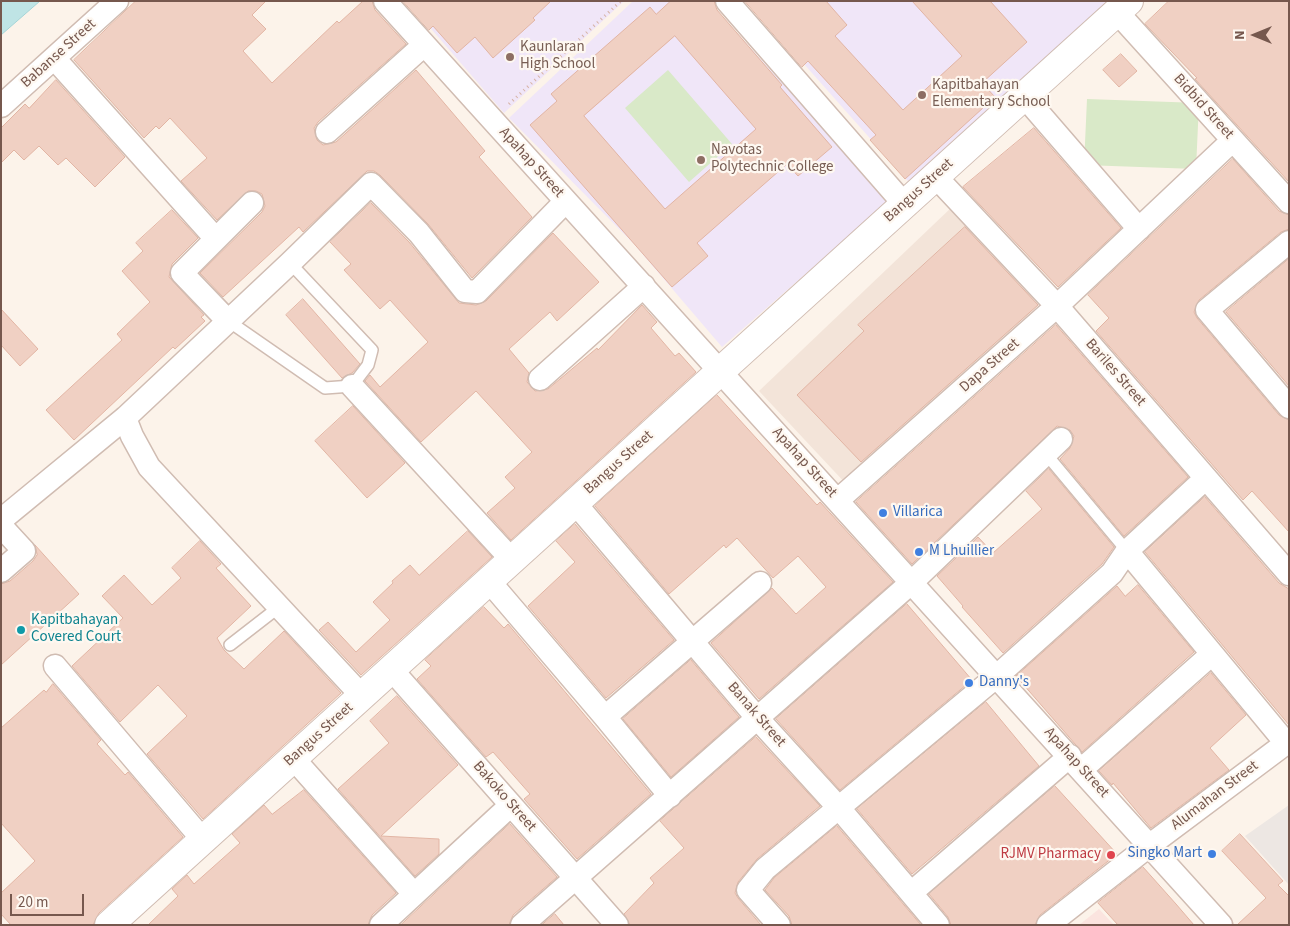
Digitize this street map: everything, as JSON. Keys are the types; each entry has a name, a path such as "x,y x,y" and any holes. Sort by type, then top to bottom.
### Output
{"street":[{"name":"Babanse Street","path":"1,106 117,1"},
{"name":"Apahap Street","path":"385,1 1150,844 1221,925"},
{"path":"727,1 904,205"},
{"name":"Bangus Street","path":"109,925 1123,7"},
{"name":"Bidbid Street","path":"1123,7 1233,140 1289,202"},
{"path":"327,132 424,45"},
{"path":"54,58 216,240"},
{"path":"1024,96 1139,229"},
{"name":"Dapa Street","path":"838,500 1057,306 1233,140"},
{"name":"Bariles Street","path":"936,177 1057,306 1289,574"},
{"path":"1,520 125,418 227,320 290,264 370,184 419,233 465,291 477,292 566,201"},
{"path":"227,320 182,273 252,204"},
{"path":"1289,242 1207,310 1289,406"},
{"path":"540,379 644,286"},
{"path":"352,386 512,560"},
{"path":"125,418 132,436 149,467 362,696"},
{"path":"522,925 912,582 1054,447"},
{"path":"779,925 748,890 765,869 997,676 1112,573 1127,551 1206,478"},
{"name":"Banak Street","path":"575,503 758,719 839,808 936,924"},
{"path":"1,526 24,551 1,571"},
{"path":"1127,551 1287,742"},
{"path":"489,581 606,717 670,796"},
{"path":"606,717 760,583"},
{"path":"911,892 1212,654"},
{"path":"56,666 203,840"},
{"name":"Bakoko Street","path":"391,669 617,925"},
{"name":"Alumahan Street","path":"1048,925 1150,844 1287,742"},
{"path":"293,758 414,894"},
{"path":"381,925 511,805"}],"lane":[{"path":"227,320 325,388 352,386 368,365 372,350 290,264"},
{"path":"1054,447 1127,551"},
{"path":"230,645 278,607"}],"path":[{"path":"492,119 621,1"}],"shaded area":[{"name":"Kaunlaran High School","path":"407,1 624,1 504,113"},
{"name":"Navotas Polytechnic College","path":"633,1 708,1 889,201 722,347 633,243 509,118"},
{"name":"Kapitbahayan Elementary School","path":"748,1 1112,1 915,189"},
{"path":"953,206 1043,301 848,486 759,391"},
{"path":"1289,805 1289,885 1245,836"},
{"path":"1099,909 1114,925 1079,925"}],"green space":[{"path":"668,70 732,144 689,182 625,108"},
{"path":"1087,99 1199,103 1196,169 1084,165"}],"water":[{"path":"1,1 40,1 1,35"}],"building":[{"path":"136,1 266,1 252,15 266,29 243,51 272,83 337,21 339,23 363,1 372,1 375,10 406,44 318,122 314,128 317,140 323,145 336,142 416,70 485,151 479,157 532,217 472,278 428,224 380,175 374,171 367,171 303,232 299,227 223,297 200,273 262,212 265,206 262,194 256,191 248,191 217,220 181,181 207,158 170,118 159,129 156,126 144,138 74,60"},
{"path":"403,1 551,1 533,18 535,20 493,58 475,37 457,53 433,26 429,30"},
{"path":"671,1 714,1 717,10 782,85 780,87 832,147 798,176 787,164 697,243 708,256 672,287 530,125 557,101 551,94 650,7 656,14","holes":["675,36 756,129 665,209 584,116"]},
{"path":"745,1 826,1 847,25 835,36 903,110 962,56 912,1 990,1 1027,42 982,83 995,97 905,179 870,140 876,135 808,61 802,67"},
{"path":"1169,1 1289,1 1289,182 1195,79 1197,78 1145,24"},
{"path":"1121,54 1137,71 1119,87 1103,70"},
{"path":"56,80 125,157 95,187 66,158 58,165 39,146 24,160 14,150 1,163 1,128 25,104 29,108"},
{"path":"1034,128 1121,228 1058,287 963,187"},
{"path":"1233,159 1279,211 1289,215 1289,229 1281,232 1199,300 1194,312 1197,318 1279,415 1289,420 1289,532 1252,491 1243,500 1096,331 1109,318 1088,295"},
{"path":"371,203 409,242 459,303 476,305 486,301 553,233 599,282 557,321 550,312 509,349 529,373 527,382 535,391 548,389 597,348 598,350 642,305 657,322 651,328 675,356 679,353 696,372 511,540 487,513 515,488 505,477 532,452 476,391 421,442 365,381 370,375 380,387 428,342 390,300 380,309 344,270 351,264 330,242"},
{"path":"172,210 198,238 172,264 169,277 204,315 201,317 205,321 175,349 173,347 74,440 46,410 122,340 117,334 150,302 122,271 143,251 136,243"},
{"path":"965,227 1038,305 861,462 797,395 864,331 858,325"},
{"path":"1289,259 1289,386 1226,312"},
{"path":"303,299 360,364 352,373 342,378 286,315"},
{"path":"1,309 38,349 20,366 1,345"},
{"path":"1056,325 1188,477 1124,536 1060,459 1070,448 1074,436 1070,430 1057,426 912,564 856,502"},
{"path":"717,395 817,505 820,502 893,582 759,699 711,643 772,588 796,614 826,587 798,556 773,578 737,538 726,548 724,545 669,594 595,506"},
{"path":"353,406 405,463 367,498 315,441"},
{"path":"1049,469 1114,547 1102,564 1003,653 937,576 978,537 993,553 1042,509 1026,491"},
{"path":"1205,497 1279,583 1289,589 1289,725 1145,552"},
{"path":"575,524 674,640 606,698 528,606 575,562 556,541"},
{"path":"468,531 492,557 361,675 319,630 328,622 356,652 390,620 373,602 393,583 392,581 410,565 419,575"},
{"path":"200,541 221,564 216,568 251,606 217,638 224,650 244,669 284,631 341,693 203,819 147,754 187,716 158,685 120,722 72,666 123,618 102,596 124,575 152,605 181,578 172,568"},
{"name":"Kapitbahayan Covered Court","path":"35,545 79,594 1,665 1,584 10,581 33,561 37,555"},
{"path":"1138,585 1194,652 1082,752 1016,676 1117,586 1125,596"},
{"path":"907,604 972,680 840,790 776,719"},
{"path":"484,607 504,628 508,624 651,794 577,859 524,799 530,794 493,752 486,757 417,679 431,666 425,660"},
{"path":"691,660 739,717 671,777 623,719"},
{"path":"1211,673 1246,715 1210,748 1229,770 1151,828 1113,783 1112,785 1099,771"},
{"path":"53,684 101,740 97,744 125,775 128,772 183,837 99,913 93,925 11,925 1,914 1,893 35,861 1,823 1,728 44,690 46,692"},
{"path":"397,696 458,765 381,836 439,839 439,854 415,876 338,789 389,743 370,721"},
{"path":"986,702 1039,766 912,874 857,809"},
{"path":"756,737 820,806 757,859 738,882 735,893 761,925 630,925 624,914 654,883 650,878 684,848 660,821"},
{"path":"1055,786 1117,854 1040,915 1035,925 951,925 948,917 929,894"},
{"path":"304,790 396,893 372,915 368,925 148,925 178,896 172,889 187,875 194,884 240,843 232,834 264,805 272,814"},
{"path":"510,824 557,877 513,915 509,925 401,925"},
{"path":"837,826 921,925 792,925 789,916 765,890 774,878"},
{"path":"1240,834 1283,881 1278,885 1289,896 1289,925 1237,925 1266,898 1222,851"},
{"path":"1143,867 1194,925 1118,925 1098,903"},
{"path":"555,914 564,925 542,925"}],"place":[{"name":"Kaunlaran High School","path":"510,57"},
{"name":"Kapitbahayan Elementary School","path":"922,95"},
{"name":"Navotas Polytechnic College","path":"701,160"},
{"name":"Villarica","path":"883,513"},
{"name":"M Lhuillier","path":"919,552"},
{"name":"Kapitbahayan Covered Court","path":"21,630"},
{"name":"Danny's","path":"969,683"},
{"name":"Singko Mart","path":"1212,854"},
{"name":"RJMV Pharmacy","path":"1111,855"}]}
